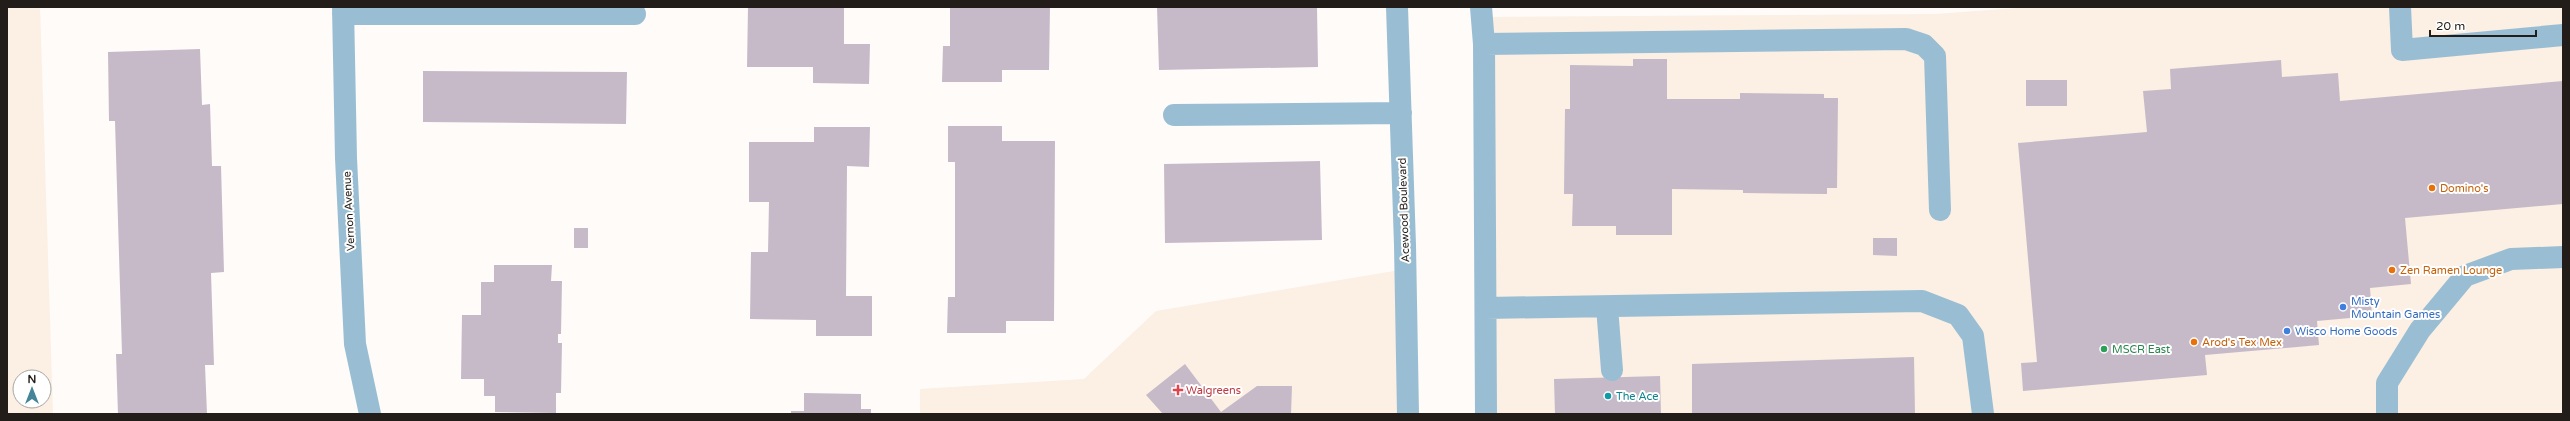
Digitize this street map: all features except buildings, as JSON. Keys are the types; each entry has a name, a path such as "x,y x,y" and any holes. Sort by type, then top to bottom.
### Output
{"street":[{"name":"Acewood Boulevard","path":"1397,7 1408,414"},
{"path":"1481,7 1484,44 1486,414"},
{"path":"2400,7 2402,50 2563,35"},
{"path":"343,10 635,14"},
{"name":"Vernon Avenue","path":"343,10 346,158 355,344 370,414"},
{"path":"1484,44 1906,39 1924,45 1935,56 1940,210"},
{"path":"1174,115 1401,113"},
{"path":"2387,414 2387,383 2420,330 2465,276 2511,259 2563,257"},
{"path":"1486,308 1922,301 1958,315 1973,336 1983,414"},
{"path":"1607,307 1612,370"}],"shaded area":[{"path":"7,7 40,7 52,369 12,369 12,409 52,409 52,383 53,414 7,414"},
{"path":"2031,7 2563,7 2563,414 1486,414 1482,17 1936,14"},
{"path":"1406,269 1408,414 920,414 920,389 1084,379 1156,311"}],"place":[{"name":"Domino's","path":"2432,188"},
{"name":"Zen Ramen Lounge","path":"2392,270"},
{"name":"Misty Mountain Games","path":"2343,307"},
{"name":"Wisco Home Goods","path":"2287,331"},
{"name":"Arod's Tex Mex","path":"2194,342"},
{"name":"MSCR East","path":"2104,349"},
{"name":"Walgreens","path":"1178,390"},
{"name":"The Ace","path":"1608,396"}]}
